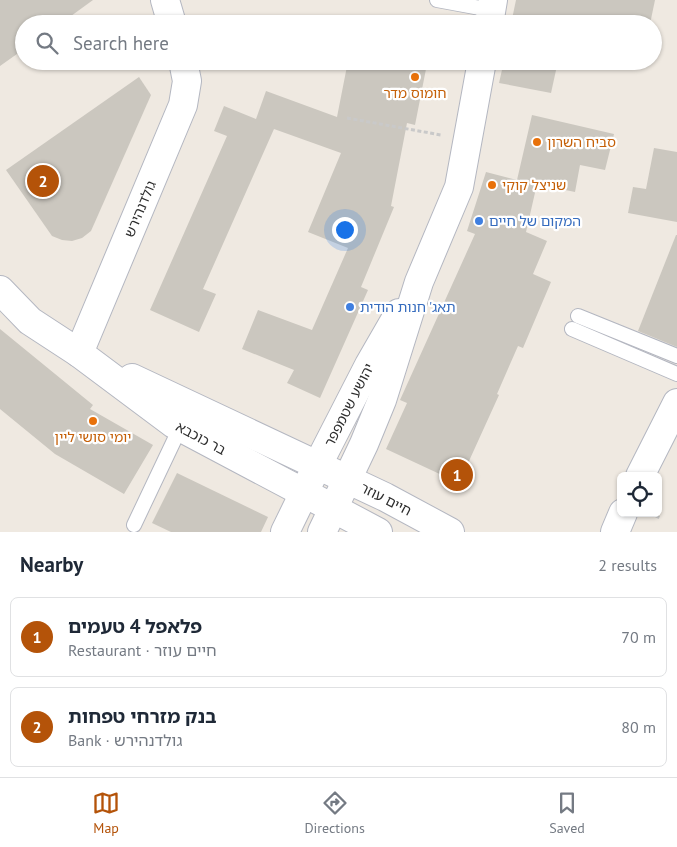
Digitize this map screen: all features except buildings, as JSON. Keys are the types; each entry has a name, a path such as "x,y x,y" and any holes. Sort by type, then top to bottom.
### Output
{"street":[{"path":"165,0 169,15"},
{"name":"גולדנהירש","path":"78,353 183,105 186,81 184,70"},
{"name":"יהושע שטמפפר","path":"322,532 364,444 391,376 419,282 458,187 480,70"},
{"name":"יהושע שטמפפר","path":"285,532 369,365 419,282"},
{"name":"בר כוכבא","path":"0,290 30,321 78,353 180,428 334,508"},
{"name":"בר כוכבא","path":"78,353 348,480"},
{"path":"642,472 677,403"},
{"path":"364,444 363,458 368,478 385,497"},
{"name":"חיים עוזר","path":"348,480 385,497 450,532"},
{"path":"334,508 378,532"},
{"path":"615,532 621,517"}],"lane":[{"path":"437,0 491,11"},
{"path":"578,316 677,356"},
{"path":"572,329 677,374"},
{"path":"134,525 180,428"}],"path":[{"path":"347,118 467,139"}],"place":[{"name":"חומוס מדר","path":"415,77"},
{"name":"סביח השרון","path":"537,142"},
{"name":"בנק מזרחי טפחות","path":"43,181"},
{"name":"שניצל קוקי","path":"492,185"},
{"name":"המקום של חיים","path":"479,221"},
{"name":"תאג' חנות הודית","path":"350,307"},
{"name":"יומי סושי ליין","path":"93,421"},
{"name":"פלאפל 4 טעמים","path":"457,475"}]}
